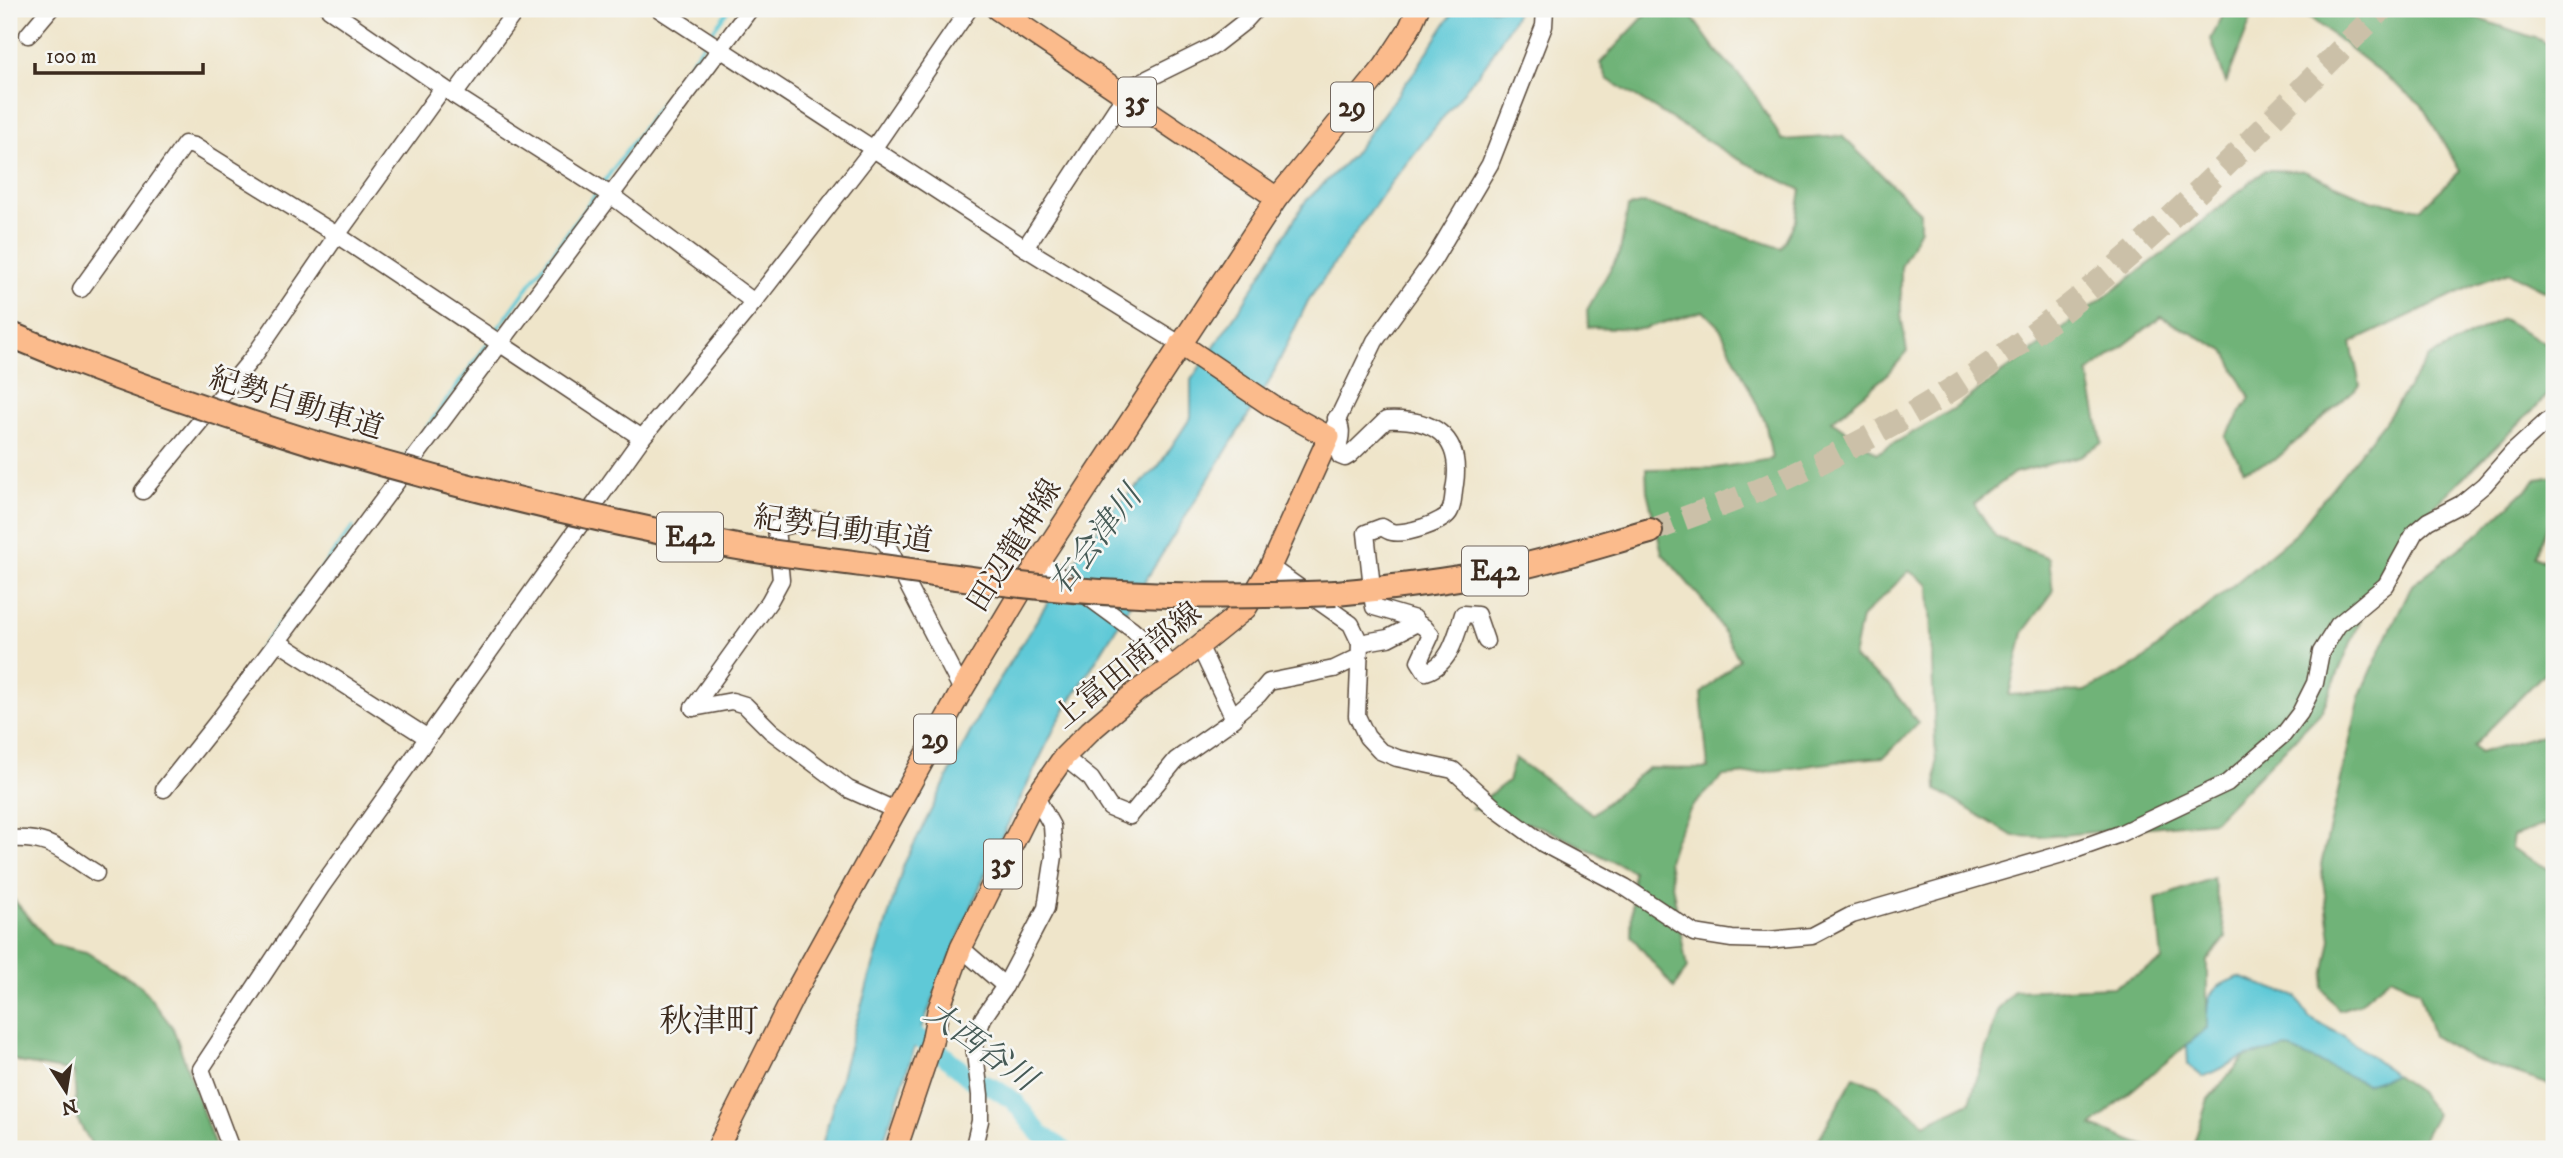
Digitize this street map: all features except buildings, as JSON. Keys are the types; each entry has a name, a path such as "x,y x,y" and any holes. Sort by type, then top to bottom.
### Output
{"highway":[{"name":"紀勢自動車道","path":"9,334 171,397 392,467 528,503 734,546 968,579 1058,589 1199,596 1336,593 1396,587 1502,570 1650,531"}],"main road":[{"name":"35","path":"996,9 1277,198"},
{"name":"田辺龍神線","path":"717,1149 798,987 962,690 1039,561 1185,347 1277,198 1384,67 1409,29 1418,9"},
{"path":"1185,347 1272,407 1333,428"},
{"name":"上富田南部線","path":"896,1149 930,1046 938,1011 961,948 1036,797 1064,758 1090,731 1137,691 1174,666 1246,608 1270,567 1333,428"}],"street":[{"path":"28,35 50,9"},
{"path":"329,9 449,91 612,196 754,302"},
{"path":"143,491 254,356 337,235 449,91 517,9"},
{"path":"659,9 1025,248 1185,347"},
{"path":"164,789 278,642 750,9"},
{"path":"231,1149 201,1069 321,887 642,439 754,302 873,149 969,9"},
{"path":"1025,248 1116,109 1135,85 1212,47 1256,9"},
{"path":"1333,428 1376,341 1432,261 1490,164 1544,26 1545,9"},
{"path":"81,289 185,144 194,146 337,235 642,439"},
{"path":"1270,567 1351,624 1359,650 1357,716 1367,737 1380,751 1397,758 1453,770 1496,809 1544,844 1625,887 1694,933 1732,939 1768,940 1812,936 1852,915 2069,852 2116,835 2227,783 2284,734 2300,713 2315,683 2321,653 2338,625 2386,585 2415,532 2461,504 2484,485 2512,453 2547,421 2554,418"},
{"path":"1333,428 1342,426 1338,452 1345,458 1386,421 1404,419 1423,422 1448,439 1456,459 1450,512 1442,520 1425,527 1393,533 1382,527 1366,533 1371,578"},
{"path":"897,811 848,789 771,731 745,705 732,701 693,708 769,602 781,580 776,528 815,520 866,528 886,543 962,690"},
{"path":"1039,561 1132,629 1174,666"},
{"path":"1373,601 1374,607 1415,619 1417,624 1431,635 1419,661 1426,672 1437,668 1453,647 1462,614 1477,615 1486,641"},
{"path":"1064,758 1091,779 1110,808 1130,816 1176,760 1234,719 1233,716 1269,682 1334,669 1359,650 1417,624"},
{"path":"278,642 428,738"},
{"path":"1199,645 1233,716"},
{"path":"975,1149 980,1121 980,1095 974,1045 983,1018 1005,986 1046,908 1054,856 1052,826 1036,797"},
{"path":"9,839 28,838 48,842 96,873"},
{"path":"961,948 1005,986"}],"green space":[{"path":"1651,9 1686,9 1715,49 1750,87 1782,140 1842,136 1920,212 1920,229 1901,267 1901,315 1907,352 1889,373 1832,421 1877,453 1955,408 2165,252 2265,170 2304,171 2370,200 2421,209 2460,171 2421,104 2313,20 2290,9 2449,9 2538,39 2554,48 2554,295 2509,272 2476,284 2351,343 2360,385 2275,460 2244,470 2225,437 2250,398 2225,351 2161,317 2088,373 2102,443 2080,456 2014,473 1974,504 1996,537 2049,558 2053,592 2023,633 2009,695 2085,691 2138,664 2295,534 2383,424 2429,357 2502,319 2554,348 2554,389 2390,550 2322,711 2214,821 2041,837 2013,836 1937,790 1929,585 1909,571 1861,618 1853,658 1889,685 1918,723 1884,757 1723,776 1691,808 1675,839 1668,861 1687,968 1674,988 1631,936 1633,871 1544,828 1472,808 1508,781 1515,758 1593,814 1648,768 1708,769 1701,694 1739,659 1710,609 1662,553 1647,491 1646,469 1715,468 1772,459 1765,421 1720,328 1703,311 1642,329 1588,327 1587,310 1620,252 1628,207 1645,203 1781,248 1796,220 1801,190 1732,156 1607,79 1600,63"},
{"path":"2226,9 2255,9 2226,83 2211,39"},
{"path":"2554,476 2554,509 2535,556 2554,566 2554,663 2473,746 2479,753 2530,738 2554,735 2554,833 2544,825 2513,836 2511,848 2554,872 2554,1084 2550,1085 2473,1059 2433,1036 2419,991 2391,977 2358,1004 2339,1010 2322,988 2331,939 2321,865 2360,697 2412,585 2483,530 2537,479"},
{"path":"2213,878 2226,937 2207,960 2207,1028 2092,1126 2153,1149 1813,1149 1854,1077 1878,1086 1925,1124 1970,1102 1997,1011 2014,991 2114,987 2162,961 2156,899"},
{"path":"9,894 51,944 86,952 141,986 173,1028 216,1149 94,1149 77,1119 74,1072 9,1058"},
{"path":"2288,1048 2366,1083 2395,1075 2419,1092 2436,1114 2424,1136 2421,1149 2192,1149 2208,1099 2246,1056"}],"water":[{"name":"右会津川","path":"1455,9 1519,9 1489,60 1390,184 1308,301 1269,382 1057,723 993,855 920,1031 881,1149 821,1149 904,864 986,701 1072,564 1112,510 1158,467 1191,417 1191,380 1243,304 1305,202 1352,156 1417,68"},
{"path":"2239,977 2297,997 2309,1018 2344,1036 2395,1075 2366,1084 2288,1048 2246,1056 2203,1077 2188,1065 2187,1045 2207,1028 2211,995 2220,985"}],"waterway":[{"path":"709,36 729,9"},
{"path":"603,183 703,45"},
{"path":"494,334 596,193"},
{"path":"404,459 488,343"},
{"path":"257,653 353,527"},
{"name":"大西谷川","path":"897,1024 940,1052 972,1080 994,1088 1014,1101 1040,1134 1063,1149"}],"tunnel":[{"path":"1650,531 1792,476 1867,439 1939,397 2009,351 2088,291 2175,214 2382,9"}],"district":[{"name":"秋津町","path":"709,1022"}]}
